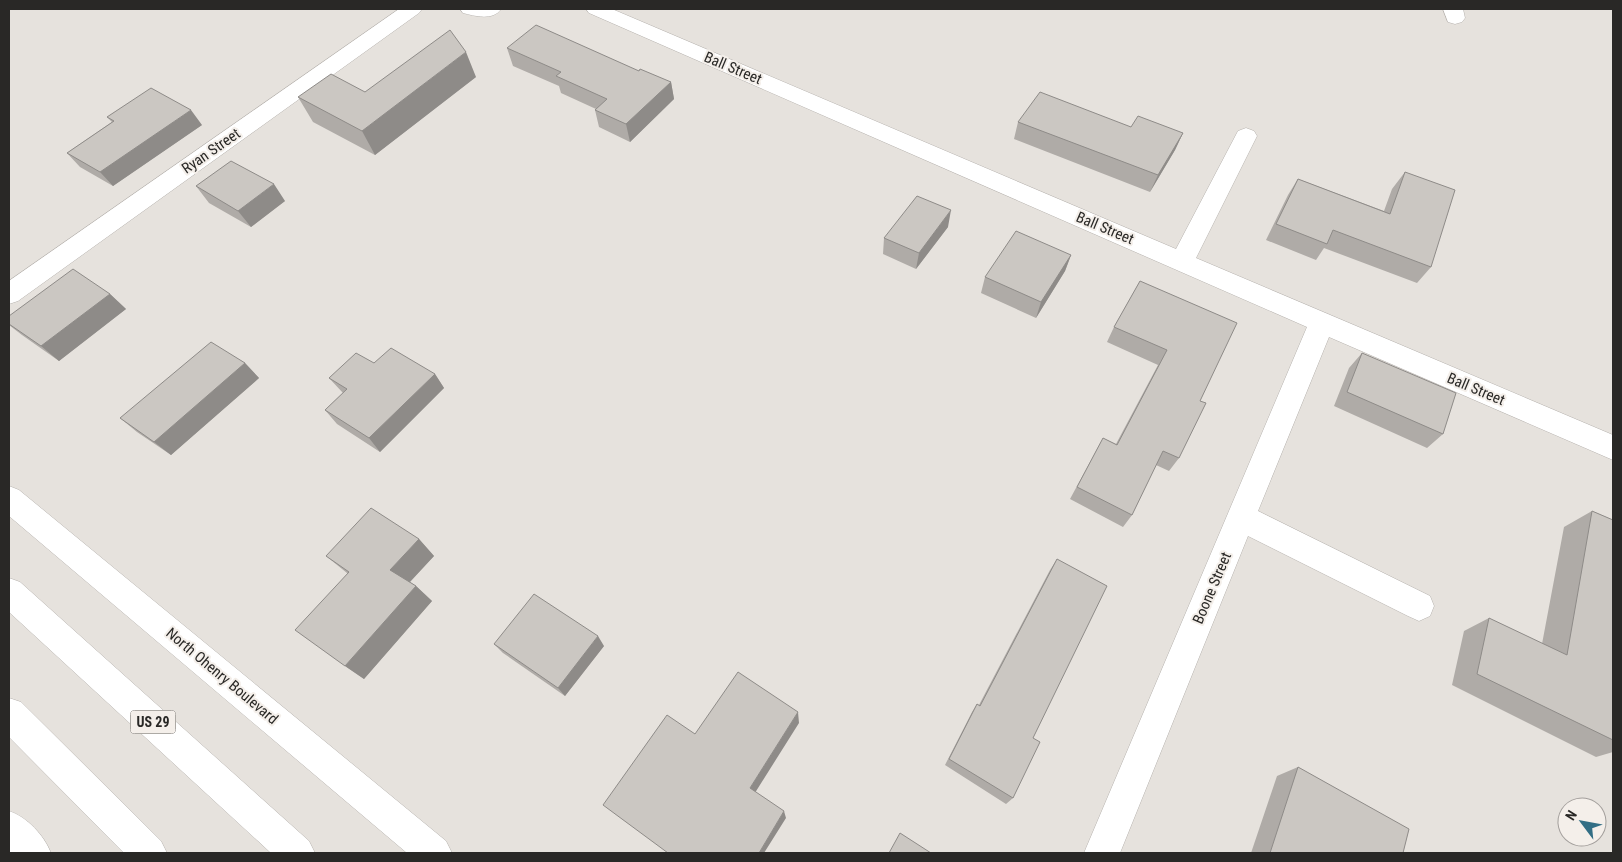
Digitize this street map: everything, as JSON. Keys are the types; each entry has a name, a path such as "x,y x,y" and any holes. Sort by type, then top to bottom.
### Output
{"main road":[{"name":"Ryan Street","path":"9,294 412,9"},
{"path":"470,9 486,11 491,9"},
{"name":"Ball Street","path":"596,9 1613,448"},
{"path":"1182,262 1246,136"},
{"name":"Boone Street","path":"1102,853 1322,322"},
{"name":"North Ohenry Boulevard","path":"9,499 434,853"},
{"path":"1242,518 1419,606"},
{"name":"US 29","path":"9,592 296,853"},
{"path":"9,714 149,853"},
{"path":"9,828 33,853"}],"building":[{"path":"536,25 639,71 640,69 671,82 626,124 595,110 607,99 556,76 561,72 507,48"},
{"path":"450,30 466,52 362,131 298,97 331,74 365,92"},
{"path":"151,88 191,110 100,172 67,153 114,121 107,117"},
{"path":"1040,92 1131,127 1138,116 1183,133 1158,175 1018,122"},
{"path":"231,161 274,184 238,211 196,186"},
{"path":"1405,172 1455,190 1431,267 1333,230 1327,244 1276,224 1298,179 1390,214"},
{"path":"917,196 951,210 919,253 884,238"},
{"path":"1016,231 1071,255 1041,302 985,277"},
{"path":"73,269 110,294 41,346 9,324 9,316"},
{"path":"1140,281 1237,323 1200,401 1206,403 1179,458 1163,451 1132,515 1077,487 1103,438 1117,445 1167,350 1114,327"},
{"path":"211,342 245,363 154,442 120,418"},
{"path":"391,348 435,374 369,438 325,410 347,389 329,378 356,353 374,363"},
{"path":"1362,353 1456,393 1443,434 1347,392"},
{"path":"371,508 419,539 390,570 416,586 345,666 295,630 349,572 326,556"},
{"path":"1592,511 1613,520 1613,740 1477,674 1489,618 1567,655"},
{"path":"1057,559 1107,586 1033,738 1040,742 1013,798 949,759 977,704 980,706"},
{"path":"534,594 598,636 558,688 494,644"},
{"path":"738,672 798,712 750,788 784,811 759,853 668,853 603,805 667,715 695,734"},
{"path":"1298,767 1409,829 1403,853 1270,853"},
{"path":"900,833 931,853 889,853"}]}
